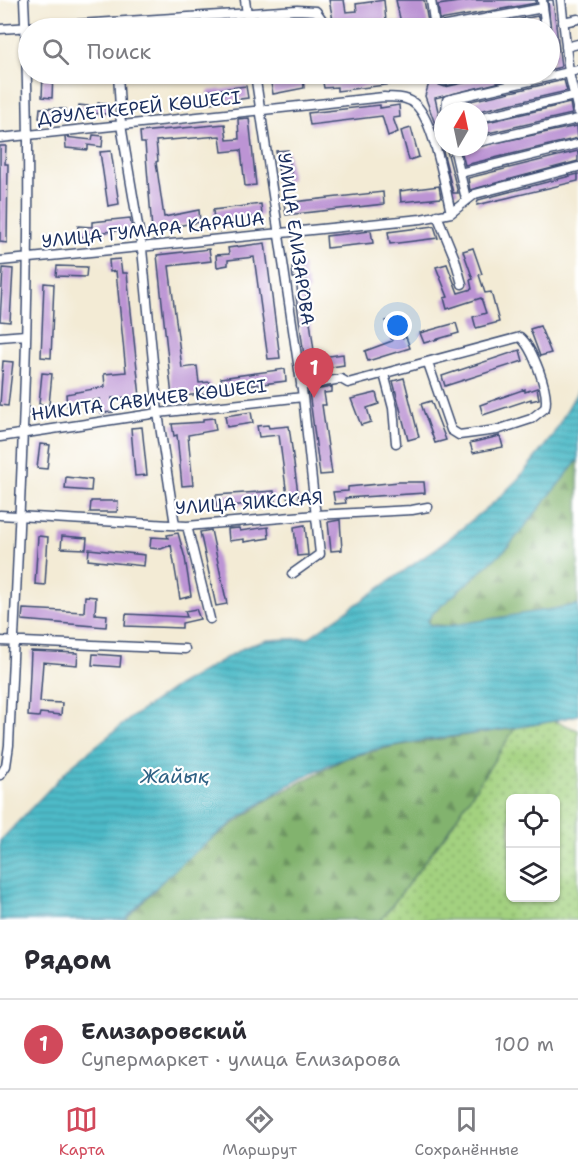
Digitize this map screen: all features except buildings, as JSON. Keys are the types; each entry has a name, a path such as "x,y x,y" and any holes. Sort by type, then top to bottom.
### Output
{"street":[{"path":"24,0 25,18"},
{"path":"245,0 247,18"},
{"path":"434,18 431,0 436,0"},
{"path":"561,0 566,47 574,71 578,111"},
{"path":"480,18 542,4"},
{"path":"186,18 316,10 321,18"},
{"path":"563,22 578,19"},
{"path":"0,29 18,28"},
{"path":"566,47 578,44"},
{"path":"0,775 6,766 9,745 20,516 28,259 26,84"},
{"path":"119,84 121,125 142,249 158,413 175,525"},
{"name":"УЛИЦА ЕЛИЗАРОВА","path":"257,84 303,397 320,554 292,574"},
{"path":"447,102 447,100 517,84"},
{"path":"488,116 576,96"},
{"name":"ДӘУЛЕТКЕРЕЙ КӨШЕСІ","path":"0,138 261,112 384,97 405,98 416,104 423,115 436,153 451,213"},
{"path":"488,140 578,119"},
{"path":"460,173 578,144"},
{"path":"457,156 466,199"},
{"path":"451,213 475,194 578,167"},
{"name":"УЛИЦА ГУМАРА КАРАША","path":"0,261 142,249 421,219 451,213"},
{"path":"437,215 455,259 462,284"},
{"path":"0,337 25,335"},
{"path":"301,386 341,379 348,383 520,337 529,344 547,402 542,412 531,419 497,430 459,435 451,430 428,363"},
{"path":"384,374 393,408 396,443"},
{"name":"НИКИТА САВИЧЕВ КӨШЕСІ","path":"0,436 158,413 303,397"},
{"name":"УЛИЦА ЯИКСКАЯ","path":"0,514 187,526 428,507"},
{"path":"187,526 210,619"},
{"path":"0,641 185,649"},
{"path":"0,714 10,714"}],"green space":[{"path":"578,460 578,605 448,626 428,624 431,615 508,547"},
{"path":"554,721 578,730 578,920 381,920 448,831 515,728"},
{"path":"515,728 448,831 381,920 125,920 184,859 269,799 346,758 395,746"}],"water":[{"name":"Жайық","path":"578,390 578,460 508,547 431,615 427,622 432,626 448,626 578,605 578,715 527,726 423,740 372,750 340,760 307,776 238,818 175,870 125,920 0,920 0,841 72,765 132,717 177,686 245,647 268,640 308,638 441,545 498,499 519,478 551,438"}],"place":[{"name":"Елизаровский","path":"314,398"}]}
